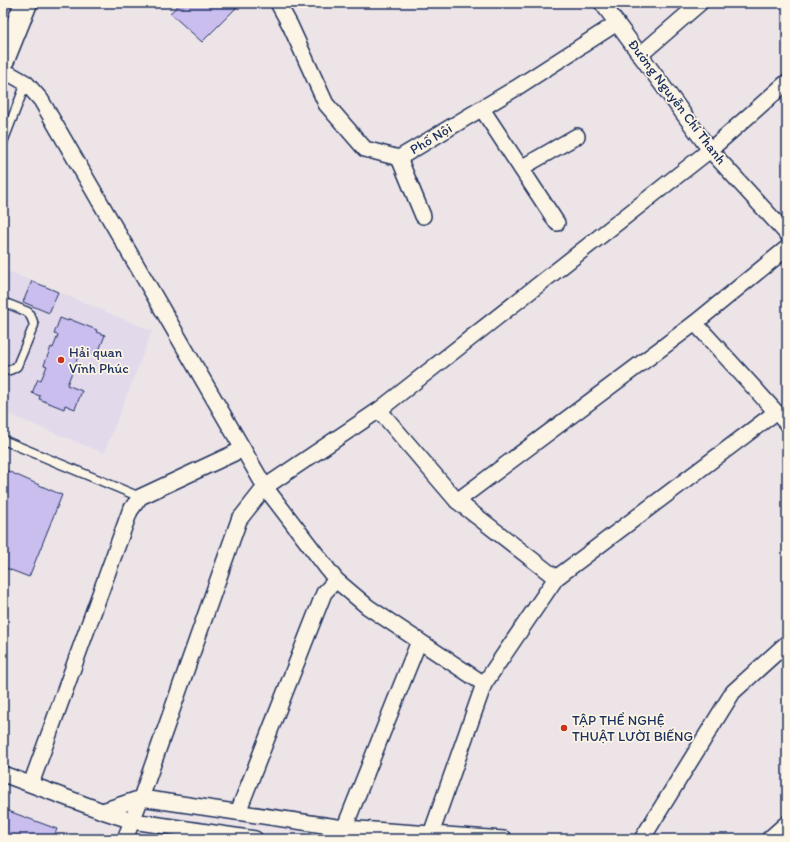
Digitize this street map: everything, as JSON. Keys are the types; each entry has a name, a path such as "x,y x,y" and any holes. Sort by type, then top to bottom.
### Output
{"highway":[{"path":"3,60 26,3"}],"street":[{"name":"Phố Nội","path":"278,3 290,25 326,104 365,149 399,158 516,88 617,23"},
{"name":"Đường Nguyễn Chí Thanh","path":"602,3 710,150 787,234"},
{"path":"640,55 700,3"},
{"path":"3,70 26,83 41,100 265,487 336,580 368,607 484,684"},
{"path":"125,839 141,798 239,520 265,487 379,410 710,150 787,82"},
{"path":"482,109 557,223"},
{"path":"520,168 577,136"},
{"path":"399,158 423,216"},
{"path":"457,501 695,323 787,248"},
{"path":"695,323 787,424"},
{"path":"379,410 457,501 556,578"},
{"path":"431,834 484,684 556,578 776,412"},
{"path":"31,784 130,511 140,497 243,449"},
{"path":"238,812 324,593 336,580"},
{"path":"342,833 419,640"},
{"path":"642,839 733,692 787,643"},
{"path":"3,774 132,821 227,837 255,839"},
{"path":"102,811 141,798 238,812 342,833 431,834 504,839"},
{"path":"769,839 787,823"}],"lane":[{"path":"3,142 26,83"},
{"path":"3,302 28,312 34,325 17,366 12,369 5,371 3,370"},
{"path":"3,440 140,497"}],"shaded area":[{"path":"3,269 152,331 104,453 3,412"}],"building":[{"path":"181,3 241,3 202,42 170,13"},
{"path":"32,281 58,292 49,313 23,302"},
{"name":"Hải quan Vĩnh Phúc","path":"60,318 68,321 69,319 97,330 96,332 105,335 97,356 81,349 67,385 82,391 75,409 65,405 64,409 39,399 40,396 32,393 38,379 41,380 47,366 44,365 51,347 53,348 58,335 54,334"},
{"path":"3,469 62,495 29,577 3,567"},
{"path":"3,809 57,829 53,839 3,839"}],"place":[{"name":"Hải quan Vĩnh Phúc","path":"61,360"},
{"name":"TẬP THỂ NGHỆ THUẬT LƯỜI BIẾNG","path":"564,728"}]}
